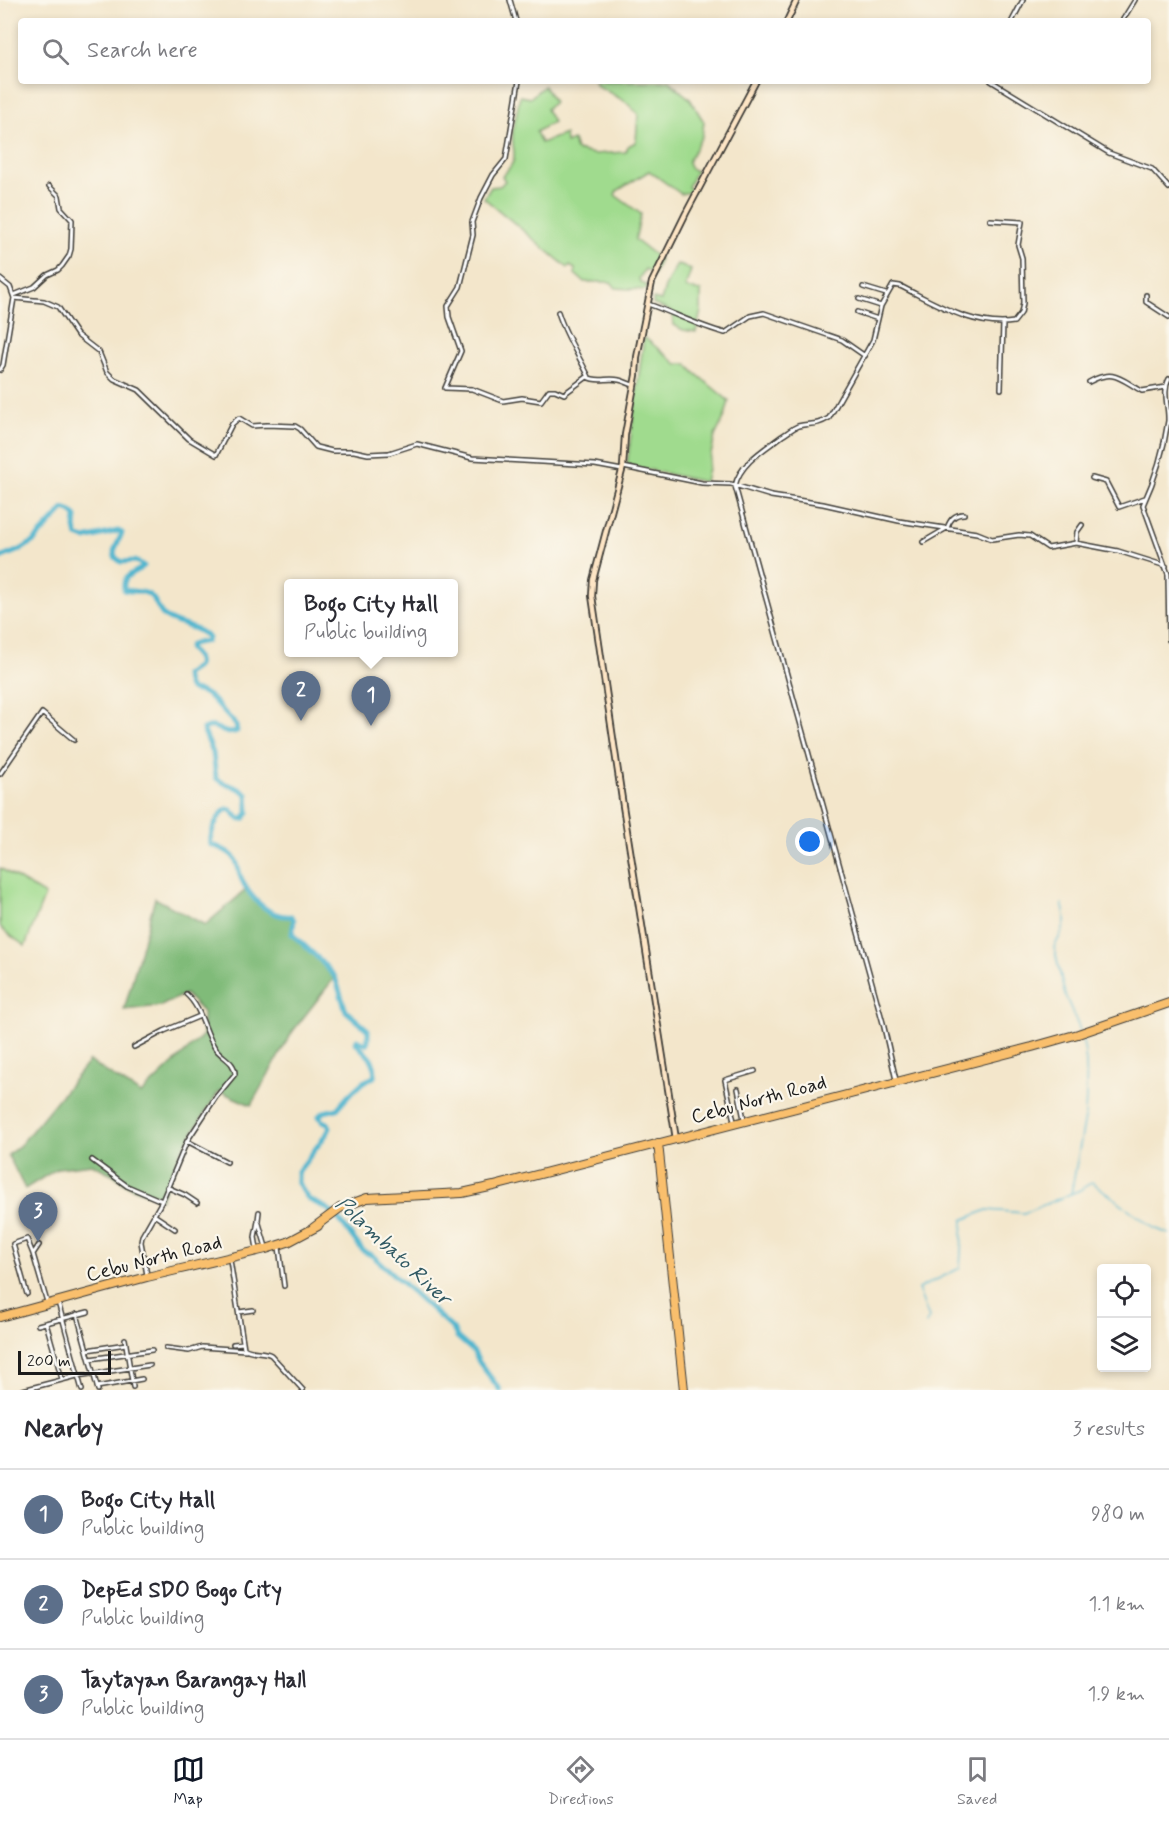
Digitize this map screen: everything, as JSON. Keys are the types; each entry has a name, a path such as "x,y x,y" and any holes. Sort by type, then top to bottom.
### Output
{"highway":[{"name":"Cebu North Road","path":"0,1317 147,1277 279,1245 313,1228 353,1203 376,1197 476,1191 1066,1038 1169,1003"},
{"path":"658,1143 684,1390"}],"street":[{"path":"510,0 515,18"},
{"path":"788,18 797,0"},
{"path":"1014,18 1023,0"},
{"path":"1124,18 1135,0"},
{"path":"518,84 506,159 492,175 481,198 472,222 473,235 460,287 448,306 449,317 461,351 445,387 472,389 503,401 522,398 541,401 549,390 564,394 587,377 590,380 617,379 634,385"},
{"path":"676,1138 593,609 593,580 623,468 625,435 637,357 652,282 754,84"},
{"path":"996,84 1109,153 1152,169 1169,188"},
{"path":"14,296 34,287 47,275 58,270 69,256 72,220 61,208 59,196 49,186"},
{"path":"897,1081 735,486 736,479 751,459 774,442 797,426 819,424 829,418 873,340 880,306 892,285 900,286 957,314 1003,323 1014,322 1021,313 1023,303 1022,258 1018,245 1022,222 990,220"},
{"path":"0,279 10,287 14,296 0,370"},
{"path":"863,287 886,294"},
{"path":"1146,295 1146,302 1169,317"},
{"path":"14,296 44,301 58,307 77,335 99,352 107,372 114,379 139,390 189,439 216,455 232,424 239,418 252,426 267,424 295,426 316,447 332,451 390,453 417,444 472,458 623,468 702,483 735,486 771,496 977,533 992,539 1030,536 1044,548 1076,543 1118,551 1166,566"},
{"path":"859,299 880,306"},
{"path":"648,304 684,320 725,333 750,316 764,313 842,340 865,356"},
{"path":"558,312 563,329 577,351 590,380"},
{"path":"857,312 878,319"},
{"path":"1001,389 1003,323"},
{"path":"860,352 869,348"},
{"path":"1089,382 1103,376 1118,376 1142,391 1167,390"},
{"path":"1169,379 1168,421 1144,509 1168,574 1169,640"},
{"path":"1092,478 1106,482 1119,507 1146,497"},
{"path":"924,542 947,528 955,516 964,514"},
{"path":"1076,543 1077,532 1082,525"},
{"path":"0,774 42,713 74,740"},
{"path":"147,1277 140,1239 162,1201 187,1141 216,1097 235,1074 232,1064 215,1048 192,999 186,994"},
{"path":"135,1047 164,1031 201,1016"},
{"path":"734,1123 724,1080 755,1071"},
{"path":"738,1089 745,1121"},
{"path":"187,1141 227,1162"},
{"path":"92,1160 126,1186 162,1201"},
{"path":"167,1187 197,1203"},
{"path":"257,1251 255,1236 259,1212"},
{"path":"154,1215 175,1229"},
{"path":"258,1220 266,1249"},
{"path":"27,1294 13,1247 13,1244 27,1239 48,1304"},
{"path":"33,1254 39,1245"},
{"path":"279,1245 284,1286"},
{"path":"230,1258 246,1350"},
{"path":"57,1301 82,1390"},
{"path":"239,1312 253,1310"},
{"path":"38,1325 88,1312"},
{"path":"77,1314 98,1388 142,1379"},
{"path":"46,1323 62,1379"},
{"path":"125,1339 133,1387"},
{"path":"233,1344 243,1343"},
{"path":"87,1350 126,1344"},
{"path":"166,1348 189,1351 202,1347 265,1352 271,1355 303,1390"},
{"path":"90,1359 152,1350"},
{"path":"23,1390 41,1388 62,1379 77,1376 150,1365"}],"green space":[{"path":"596,84 672,84 690,99 704,122 702,136 688,162 691,169 696,171 688,187 694,191 681,194 649,171 617,191 615,195 641,214 635,240 660,259 654,274 645,269 639,279 641,283 648,286 645,290 616,288 611,282 584,282 575,274 575,269 570,266 568,268 484,198 491,187 500,186 505,181 502,176 514,159 513,131 520,96 530,98 544,86 554,102 546,109 553,122 536,132 541,143 565,134 566,143 573,140 576,150 594,154 626,152 628,146 636,142 638,114 626,102"},
{"path":"677,264 691,270 685,288 701,291 701,311 696,332 683,330 674,325 672,312 653,304 653,299 661,301 665,287"},
{"path":"644,337 677,364 687,364 729,401 725,416 715,436 705,482 627,465"},
{"path":"0,868 45,895 25,946 0,926"},
{"path":"247,889 266,908 278,914 291,916 294,920 292,934 335,977 293,1031 251,1105 219,1091 181,1151 161,1199 130,1187 112,1174 92,1164 58,1168 25,1189 8,1155 21,1144 89,1061 141,1094 203,1035 203,1012 185,994 161,1006 124,1010 155,898 205,925"}],"waterway":[{"name":"Polambato River","path":"0,558 34,541 64,509 72,512 76,517 77,536 85,539 118,531 122,533 114,551 115,557 121,562 136,561 144,566 127,577 124,590 148,594 165,617 199,631 208,638 207,641 191,644 189,648 197,658 198,666 185,675 188,686 192,690 210,697 236,725 237,731 232,733 213,727 203,729 213,753 216,778 247,794 248,812 244,819 239,819 227,809 217,820 211,845 233,856 241,878 249,892 261,905 275,914 291,916 294,920 292,934 335,977 346,1011 368,1030 366,1044 357,1040 356,1043 373,1062 375,1071 374,1077 363,1082 337,1109 324,1112 319,1116 330,1127 298,1172 298,1183 308,1199 328,1209 338,1218 363,1251 373,1256 453,1329 457,1337 474,1352 500,1390"},
{"path":"1062,904 1065,922 1054,947 1065,995 1080,1030"},
{"path":"1081,1035 1086,1065 1085,1116"},
{"path":"1071,1194 1085,1118"},
{"path":"926,1324 929,1318 918,1289 960,1268 963,1220 987,1210 1024,1213 1080,1190 1092,1182 1154,1228 1169,1234"}],"place":[{"name":"DepEd SDO Bogo City","path":"301,721"},
{"name":"Bogo City Hall","path":"371,726"},
{"name":"Taytayan Barangay Hall","path":"38,1242"}]}
